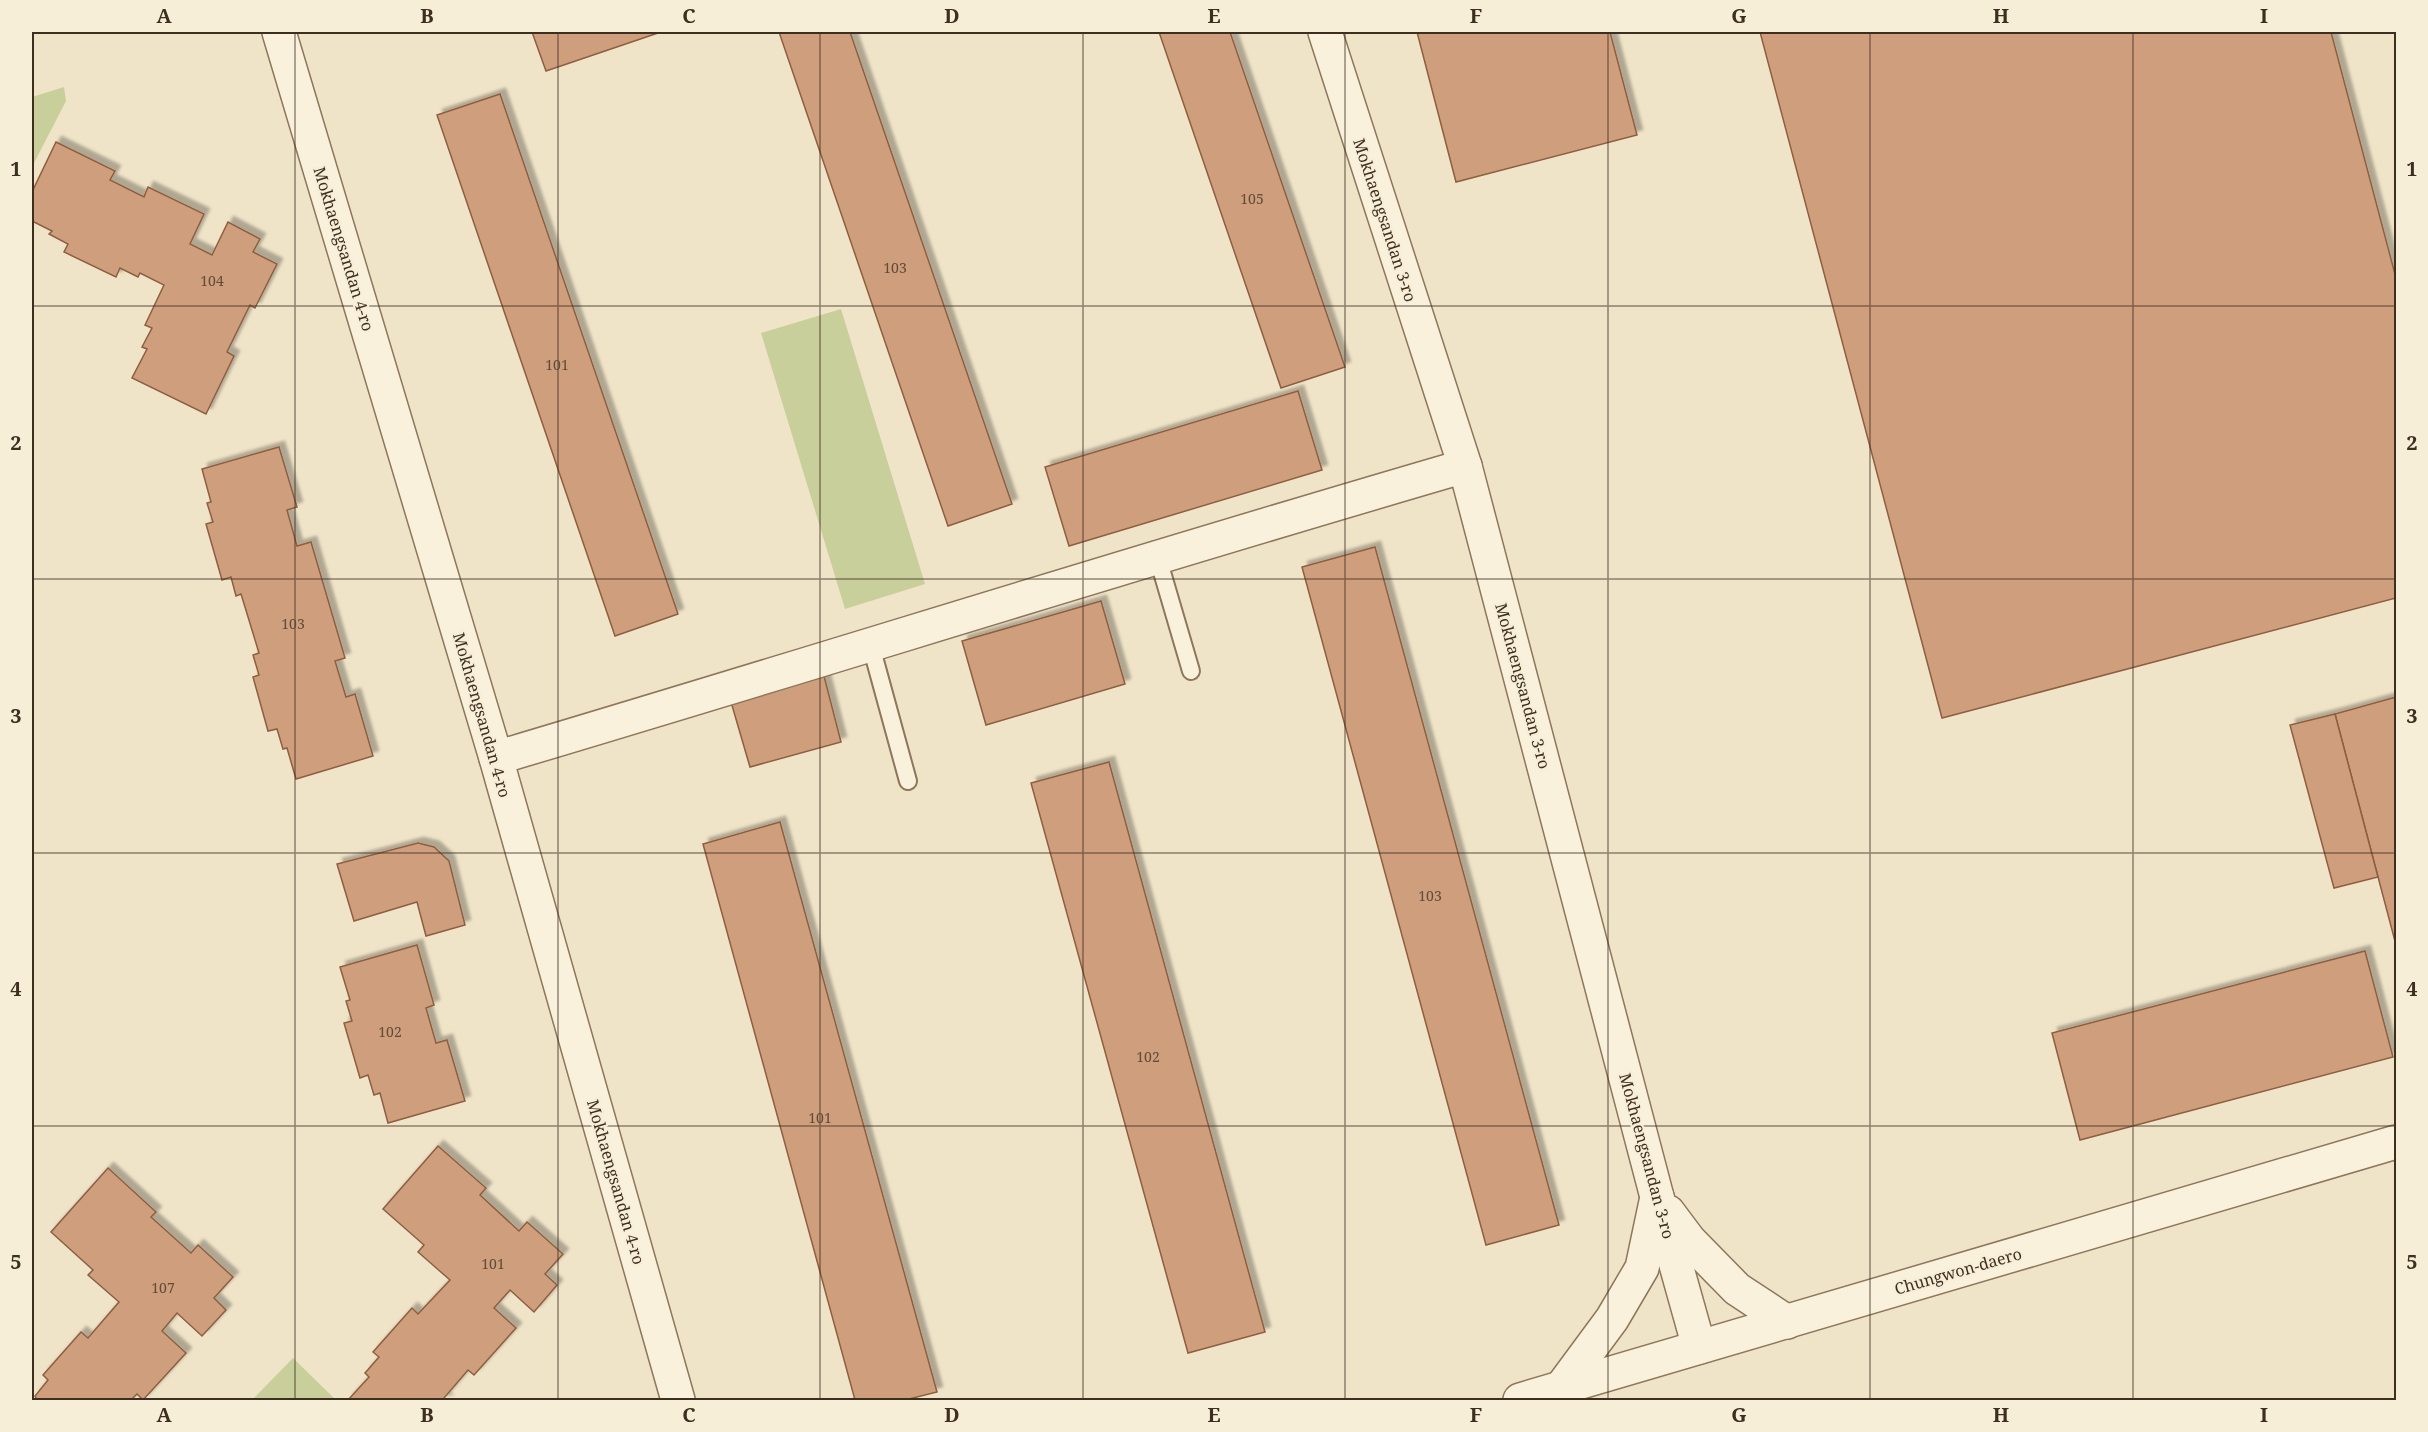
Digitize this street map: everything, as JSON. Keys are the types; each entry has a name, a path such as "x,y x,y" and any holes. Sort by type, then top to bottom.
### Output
{"street":[{"name":"Mokhaengsandan 4-ro","path":"279,32 496,758 678,1401"},
{"name":"Mokhaengsandan 3-ro","path":"1325,32 1465,466 1657,1197 1699,1347"},
{"path":"496,758 871,646 1157,555 1465,466"},
{"name":"Chungwon-daero","path":"1520,1401 2397,1142"},
{"path":"1657,1197 1689,1240 1737,1289 1787,1322"},
{"path":"1561,1388 1612,1318 1642,1268 1657,1197"}],"lane":[{"path":"1157,555 1191,671"},
{"path":"871,646 908,781"}],"green space":[{"path":"64,87 66,101 32,167 32,97"},
{"path":"841,309 925,584 845,609 761,333"},
{"path":"293,1358 336,1400 252,1400"}],"building":[{"path":"532,32 661,32 546,71"},
{"path":"779,32 850,32 1012,504 948,526"},
{"path":"1159,32 1230,32 1345,367 1281,388"},
{"path":"1417,32 1610,32 1637,135 1456,182"},
{"path":"1760,32 2331,32 2396,278 2396,598 1942,718"},
{"path":"500,94 678,614 615,636 437,115"},
{"path":"56,142 115,171 110,180 144,197 148,187 204,214 190,244 212,255 228,222 260,239 253,252 277,264 255,308 250,305 227,352 234,356 206,414 132,378 147,349 142,347 152,328 145,325 164,285 140,273 138,277 120,268 116,277 64,252 68,244 49,234 52,231 32,221 32,192"},
{"path":"1298,391 1322,470 1069,546 1045,467"},
{"path":"279,447 297,507 287,510 297,546 311,542 345,658 335,661 346,697 355,694 373,756 296,779 287,748 283,749 277,729 268,731 253,677 259,675 253,655 259,653 241,594 236,596 231,577 222,580 206,524 213,522 207,503 211,502 202,469"},
{"path":"1375,547 1559,1225 1486,1245 1302,567"},
{"path":"1101,601 1125,684 986,725 962,641"},
{"path":"824,676 841,742 750,767 731,702"},
{"path":"2396,697 2396,945 2335,714"},
{"path":"2335,714 2378,877 2334,888 2290,725"},
{"path":"1109,762 1265,1332 1188,1353 1031,783"},
{"path":"780,822 937,1392 905,1400 855,1400 703,844"},
{"path":"418,843 434,847 449,861 465,925 426,936 417,902 354,921 337,864"},
{"path":"417,945 434,1005 426,1008 436,1043 447,1040 465,1101 388,1123 380,1093 374,1095 368,1075 360,1078 344,1023 352,1021 346,1001 350,1000 340,967"},
{"path":"2365,951 2393,1057 2080,1140 2052,1033"},
{"path":"438,1146 486,1188 480,1195 519,1231 527,1222 563,1254 545,1274 557,1285 534,1312 510,1290 494,1308 516,1328 474,1375 468,1370 444,1398 447,1400 348,1400 369,1377 365,1373 379,1357 373,1352 412,1308 418,1314 450,1280 418,1252 424,1245 383,1209"},
{"path":"108,1168 156,1212 151,1217 191,1253 198,1245 233,1277 214,1298 226,1310 202,1336 177,1313 162,1331 186,1353 143,1400 137,1394 131,1400 37,1400 35,1396 48,1380 43,1375 81,1332 88,1338 119,1302 88,1275 93,1270 51,1232"}]}
